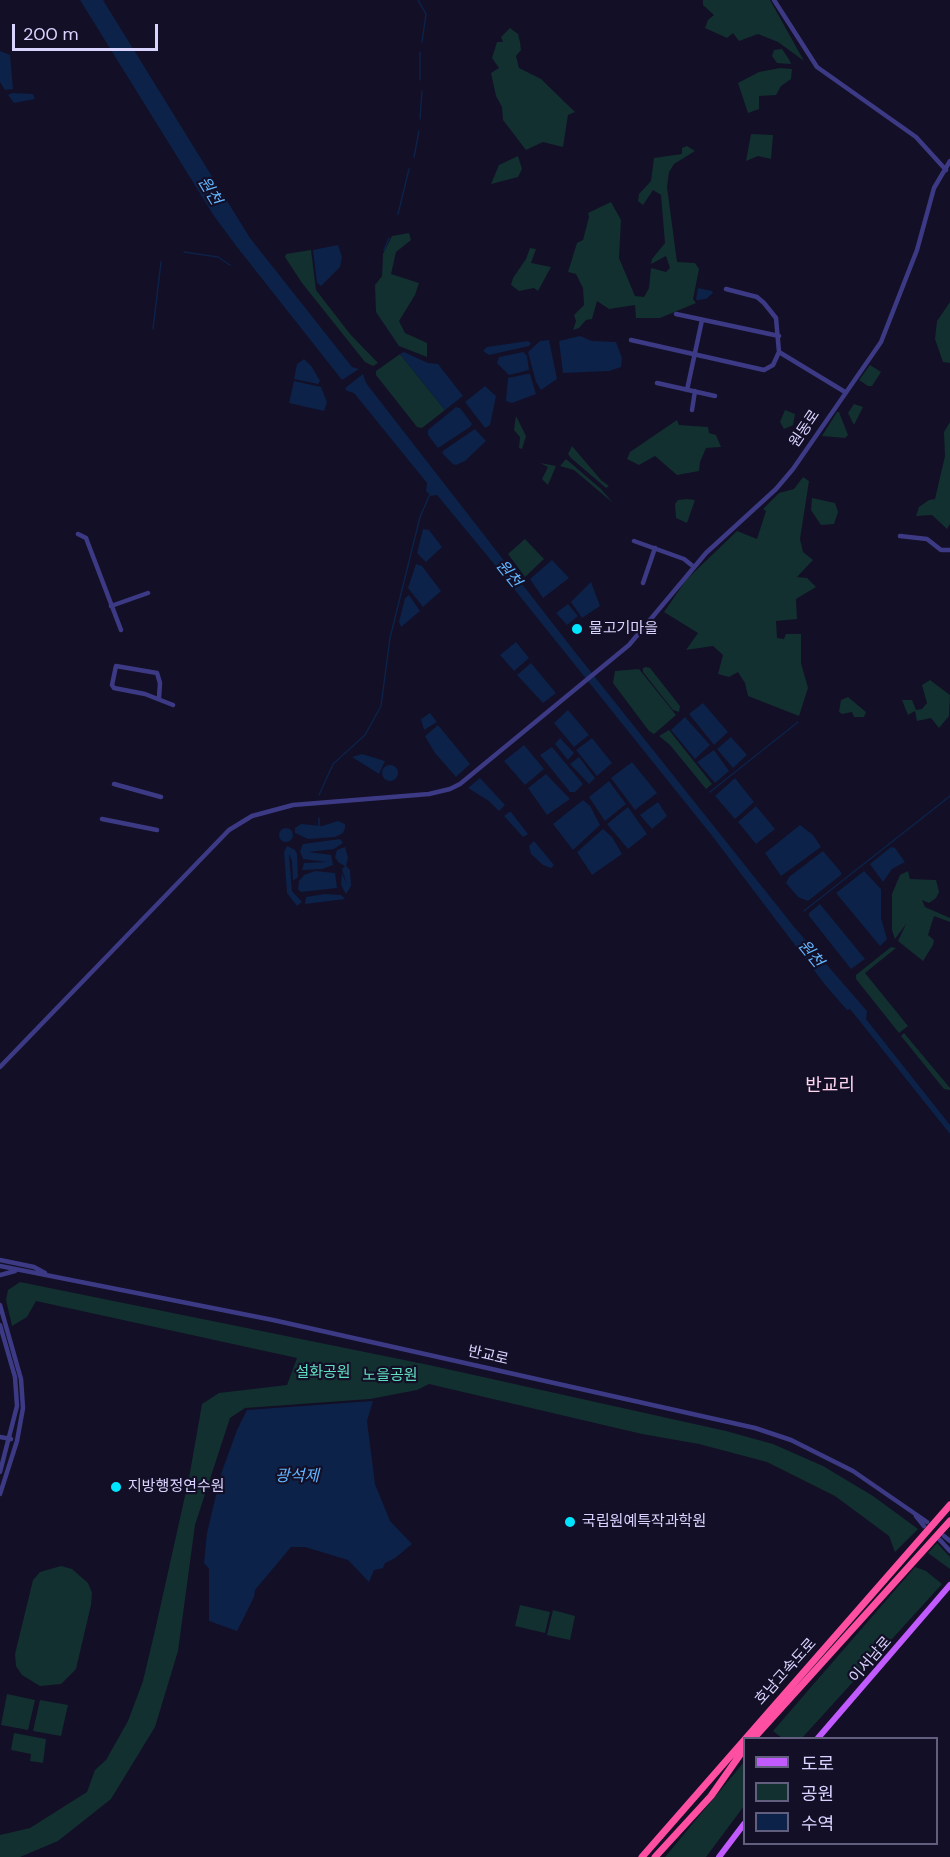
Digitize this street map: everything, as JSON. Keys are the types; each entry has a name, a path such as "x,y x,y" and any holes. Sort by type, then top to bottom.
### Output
{"highway":[{"name":"호남고속도로","path":"747,1737 950,1505"},
{"name":"호남고속도로","path":"755,1737 950,1521"},
{"name":"호남고속도로","path":"642,1857 743,1742"},
{"path":"655,1857 711,1796 743,1750"}],"main road":[{"name":"이서남로","path":"819,1737 950,1585"},
{"name":"이서남로","path":"941,1597 950,1591"},
{"path":"719,1857 743,1825"}],"street":[{"path":"774,0 817,67 916,136 946,170"},
{"name":"원동로","path":"0,1067 229,830 252,816 293,805 429,794 460,784 600,671 644,629 694,567 787,476 881,342 917,250 934,188 950,161"},
{"path":"631,340 764,370 773,365 779,352 776,318 757,297 726,289"},
{"path":"676,314 779,336"},
{"path":"687,390 702,320"},
{"path":"779,352 845,392"},
{"path":"657,383 715,396"},
{"path":"692,410 695,391"},
{"path":"78,534 86,538 120,630"},
{"path":"900,536 927,539 942,550 950,550"},
{"path":"634,541 684,559 694,567"},
{"path":"643,582 655,548"},
{"path":"111,606 148,593"},
{"path":"159,698 160,683 157,673 116,666 112,685 114,688 159,698 173,705"},
{"path":"114,784 161,797"},
{"path":"102,819 157,830"},
{"name":"반교로","path":"0,1260 34,1267 50,1275"},
{"name":"반교로","path":"0,1266 285,1323 755,1428 791,1440 822,1455 869,1482 904,1506 925,1524"},
{"path":"0,1275 19,1270"},
{"path":"0,1305 17,1365 23,1408 17,1441 0,1494"},
{"path":"0,1327 15,1377 17,1406 11,1439 0,1472"},
{"path":"0,1348 8,1350"},
{"path":"0,1437 11,1439"},
{"path":"950,1541 942,1538 950,1551"}],"green space":[{"path":"703,0 770,0 804,61 778,42 758,34 739,41 733,33 727,38 705,28 708,20 714,15 703,5"},
{"path":"510,28 518,34 520,42 521,50 516,56 519,68 541,79 575,112 568,115 563,147 543,142 526,150 503,120 502,107 496,96 491,73 499,68 492,58 497,42 503,42 501,37"},
{"path":"782,49 791,64 777,63 772,56 774,50"},
{"path":"780,68 792,69 791,79 781,86 776,95 759,96 759,109 748,113 738,83 759,72"},
{"path":"751,134 773,135 771,159 758,156 746,161"},
{"path":"687,146 695,151 674,164 669,172 667,187 677,262 695,263 699,269 693,299 696,303 660,318 636,318 635,305 609,309 597,301 592,319 586,320 579,328 573,330 576,321 574,315 584,305 583,288 576,274 568,272 577,243 583,240 588,213 611,202 621,220 619,258 635,296 644,297 649,288 651,268 666,272 670,268 666,256 651,264 652,259 665,243 661,195 653,190 643,205 638,201 639,194 651,181 654,158 682,154 682,148"},
{"path":"518,156 522,169 518,177 491,184 499,165"},
{"path":"409,233 411,240 396,252 391,274 419,283 415,295 399,321 405,333 427,343 427,357 399,346 376,312 375,285 382,276 383,254 392,236"},
{"path":"530,248 536,249 531,263 551,267 538,291 534,288 519,291 511,285"},
{"path":"311,250 316,290 350,334 378,363 373,366 365,362 302,283 285,257 286,254"},
{"path":"950,302 950,363 943,362 935,339 937,321"},
{"path":"400,354 445,410 422,428 417,427 376,375 376,371"},
{"path":"870,365 881,372 872,386 868,386 859,380"},
{"path":"854,404 863,407 854,425 848,413"},
{"path":"785,410 795,414 793,425 784,429 780,422"},
{"path":"839,412 848,435 845,438 822,436"},
{"path":"516,416 526,436 522,449 519,448 520,437 514,430"},
{"path":"677,420 679,425 708,427 709,433 716,435 721,447 706,448 699,471 677,475 655,456 639,465 627,459 630,452"},
{"path":"950,422 950,524 947,529 932,515 916,516 919,507 935,499 945,456 944,432"},
{"path":"572,446 609,486 606,488 571,458 568,454"},
{"path":"566,459 601,489 613,503 574,470 560,466"},
{"path":"540,463 556,466 548,485 542,479 548,467"},
{"path":"803,477 809,481 800,539 803,552 813,560 797,577 807,578 816,587 796,599 797,619 776,621 777,638 784,639 786,634 801,634 801,663 808,688 799,716 748,696 745,683 738,672 729,677 718,674 723,655 713,646 686,650 698,633 664,612 686,580 737,531 757,539 766,511 763,509 779,493 794,489"},
{"path":"812,498 835,503 838,512 834,524 821,525 811,510"},
{"path":"678,500 695,500 687,523 676,518 675,504"},
{"path":"525,539 544,559 525,577 508,554"},
{"path":"643,668 650,668 680,706 679,712 673,710 643,672"},
{"path":"639,669 676,715 654,734 649,731 613,683 615,671"},
{"path":"930,680 950,695 949,716 939,728 931,718 917,721 915,711 908,715 902,700 912,700 916,710 922,709 927,703 922,685"},
{"path":"848,697 866,712 864,717 854,717 852,712 842,714 839,712 841,700"},
{"path":"669,730 712,784 706,789 670,745 659,736"},
{"path":"908,871 910,879 936,880 939,892 936,898 929,903 922,900 925,907 950,918 950,922 934,916 928,935 934,940 933,945 923,961 898,941 906,924 895,939 892,930 892,894 900,875"},
{"path":"891,947 896,948 865,973 908,1026 899,1033 856,979 856,975"},
{"path":"904,1033 950,1090 944,1089 901,1036"},
{"name":"설화공원","path":"20,1282 429,1365 726,1431 773,1444 823,1466 873,1496 918,1529 895,1552 889,1536 835,1496 767,1462 699,1444 642,1434 429,1384 417,1390 370,1399 245,1408 230,1418 195,1525 178,1651 155,1727 111,1799 58,1841 20,1857 0,1857 0,1835 30,1828 87,1792 95,1770 106,1760 128,1721 143,1681 156,1626 189,1478 202,1404 219,1393 287,1385 297,1358 36,1301 27,1317 12,1326 6,1300 8,1290"},
{"path":"937,1543 950,1557 950,1569 928,1553"},
{"path":"61,1566 72,1569 88,1583 92,1593 91,1605 76,1669 61,1684 40,1686 22,1675 16,1666 15,1654 33,1580 40,1572"},
{"path":"915,1567 926,1571 942,1584 803,1737 781,1737 773,1731"},
{"path":"520,1605 550,1612 545,1633 515,1626"},
{"path":"553,1610 575,1616 570,1640 547,1635"},
{"path":"7,1694 35,1700 28,1730 1,1725"},
{"path":"40,1700 68,1705 61,1736 33,1731"},
{"path":"14,1733 46,1739 43,1763 30,1761 31,1754 11,1750"},
{"path":"743,1763 743,1807 706,1857 665,1857"}],"water":[{"name":"원천","path":"80,0 103,0 250,238 352,367 359,369 342,380 237,247 214,216"},
{"path":"0,51 10,55 13,89 5,90 0,82"},
{"path":"12,93 33,94 35,99 14,103 8,95"},
{"path":"338,245 342,257 340,267 321,286 317,283 313,250"},
{"path":"698,288 713,293 706,299 696,300"},
{"path":"580,336 592,341 616,342 622,358 621,367 609,371 563,373 559,341"},
{"path":"549,340 557,379 541,390 536,382 528,352 540,341"},
{"path":"528,341 531,343 529,346 489,355 483,351 487,347"},
{"path":"404,352 428,363 438,364 463,396 445,410 400,354"},
{"path":"523,352 527,356 529,370 509,375 497,363 499,357"},
{"path":"304,359 320,381 318,384 294,379 297,364"},
{"name":"원천","path":"363,374 366,383 575,652 795,928 867,1011 866,1019 950,1125 950,1134 850,1009 847,1010 826,986 713,837 490,559 437,495 431,496 426,491 427,483 354,393 347,391 345,388"},
{"path":"530,374 536,394 512,403 506,401 508,378"},
{"path":"294,381 321,387 327,402 324,411 289,403"},
{"path":"485,386 496,396 490,425 485,428 465,402"},
{"path":"456,407 460,408 472,424 438,448 428,435 428,430"},
{"path":"475,429 486,441 465,461 453,464 442,453"},
{"path":"423,529 429,530 442,547 426,562 417,553"},
{"path":"552,560 569,578 543,598 530,579"},
{"path":"416,564 422,566 441,591 423,607 408,588"},
{"path":"591,582 600,606 582,618 571,602"},
{"path":"409,595 420,611 401,627 399,622 405,598"},
{"path":"568,604 578,616 567,625 556,613"},
{"path":"516,642 529,658 514,671 500,655"},
{"path":"531,663 556,693 543,703 517,675"},
{"path":"703,703 728,732 714,745 689,714"},
{"path":"568,710 589,735 574,747 554,723"},
{"path":"430,713 437,722 424,730 421,719"},
{"path":"685,717 710,745 695,759 671,730"},
{"path":"438,725 470,764 456,777 435,753 425,736"},
{"path":"731,737 747,755 733,768 717,749"},
{"path":"560,738 574,753 568,760 555,744"},
{"path":"592,738 612,763 597,776 576,750"},
{"path":"524,745 544,769 525,785 504,761"},
{"path":"552,747 583,784 575,792 570,792 540,755"},
{"path":"714,750 729,771 715,783 697,762"},
{"path":"362,754 385,761 379,774 352,757"},
{"path":"579,757 595,778 589,784 570,764"},
{"path":"632,762 657,793 635,810 611,778"},
{"path":"390,765 398,773 390,781 382,773"},
{"path":"546,774 570,799 547,815 528,788"},
{"path":"480,778 505,805 499,811 489,801 468,788"},
{"path":"735,778 754,802 735,819 715,796"},
{"path":"609,781 626,804 605,821 589,797"},
{"path":"583,800 590,806 600,825 573,850 553,824"},
{"path":"658,802 667,816 652,829 640,815"},
{"path":"756,806 775,829 756,844 738,822"},
{"path":"628,807 647,834 628,849 607,824"},
{"path":"509,812 528,834 523,837 504,816"},
{"path":"338,821 345,824 345,828 343,833 335,837 308,839 295,833 295,828 301,824 322,826"},
{"path":"800,825 813,835 821,847 781,876 765,853"},
{"path":"286,828 291,830 293,835 291,840 286,842 281,840 279,835 281,830"},
{"path":"603,829 612,837 622,854 592,875 577,852"},
{"path":"340,839 343,843 334,849 309,852 331,855 333,865 322,869 302,870 304,863 327,862 303,859 300,851 303,844"},
{"path":"534,841 554,865 551,868 543,865 531,854 529,846"},
{"path":"287,846 295,850 297,854 298,877 293,881 292,861 289,854 292,891 302,902 297,906 287,893 284,852"},
{"path":"345,847 348,858 346,866 350,870 351,886 346,894 341,885 342,873 347,885 342,869 345,866 335,857 337,850"},
{"path":"891,847 895,848 905,862 892,869 883,882 870,864"},
{"path":"823,851 841,875 808,901 798,897 786,883 789,877"},
{"path":"315,871 335,873 337,888 301,892 298,889 299,881 304,875"},
{"path":"864,871 881,889 881,918 887,939 880,946 836,893"},
{"path":"325,894 341,895 345,899 305,904 306,897"},
{"path":"820,904 865,959 851,969 809,916 809,913"},
{"name":"광석제","path":"373,1401 367,1421 375,1484 390,1521 412,1544 385,1563 383,1568 374,1570 369,1582 348,1560 305,1547 291,1547 255,1590 254,1597 237,1631 209,1621 209,1569 204,1563 207,1533 221,1474 247,1410"}],"waterway":[{"path":"418,0 426,14 422,42"},
{"path":"420,52 420,80"},
{"path":"420,119 422,91"},
{"path":"414,157 419,131"},
{"path":"398,214 409,169"},
{"path":"384,250 389,238"},
{"path":"184,252 218,257 230,265"},
{"path":"153,329 161,262"},
{"path":"319,795 333,764 365,735 381,706 390,638 420,517 430,494"},
{"path":"710,792 798,722"},
{"path":"804,911 950,796"},
{"path":"319,818 319,826"}],"place":[{"name":"물고기마을","path":"577,629"},
{"name":"지방행정연수원","path":"116,1487"},
{"name":"국립원예특작과학원","path":"570,1522"}],"district":[{"name":"반교리","path":"830,1086"}],"park label":[{"name":"노을공원","path":"390,1376"}]}
